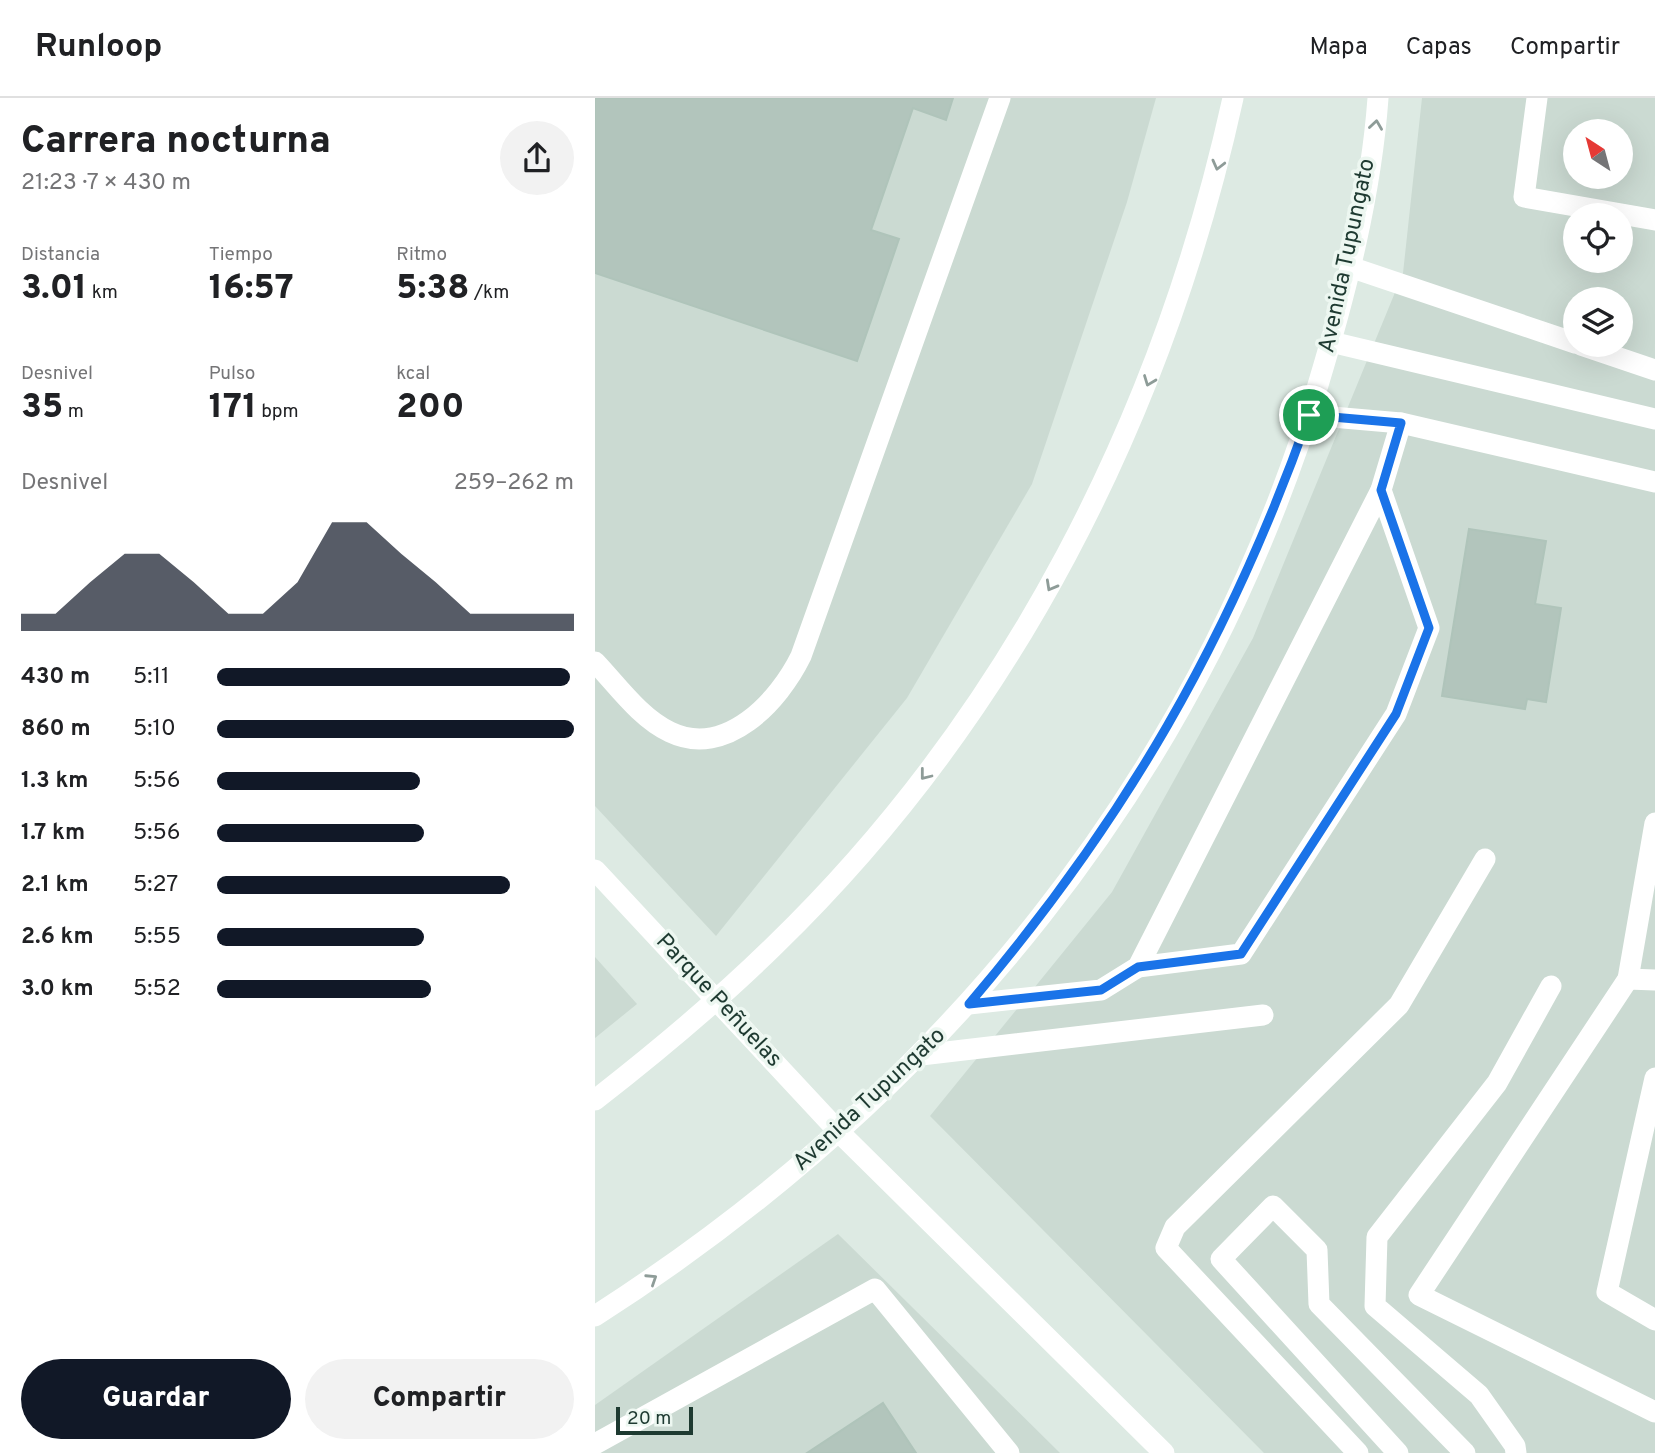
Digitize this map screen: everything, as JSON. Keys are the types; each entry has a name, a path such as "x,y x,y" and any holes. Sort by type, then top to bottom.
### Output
{"street":[{"path":"595,662 647,716 671,732 693,738 717,737 742,724 767,706 788,682 805,643 1000,98"},
{"path":"595,1100 717,1000 786,934 889,822 979,700 1039,608 1109,474 1143,398 1197,242 1233,98"},
{"name":"Avenida Tupungato","path":"595,1316 722,1230 840,1133 921,1055 969,1004 1064,887 1114,816 1180,708 1254,559 1309,415 1350,267 1378,98"},
{"path":"1537,98 1524,197 1655,220"},
{"path":"1350,267 1563,339"},
{"path":"1331,342 1655,418"},
{"path":"1617,357 1655,370"},
{"path":"1309,415 1401,423 1655,482"},
{"path":"1138,967 1381,490 1401,423"},
{"path":"969,1004 1101,990 1138,967 1241,954 1396,714 1429,628 1381,490"},
{"path":"1655,824 1628,979 1419,1295 1655,1412"},
{"path":"1358,1453 1166,1248 1175,1227 1399,1005 1485,859"},
{"name":"Parque Peñuelas","path":"595,870 840,1133 1164,1453"},
{"path":"1628,979 1655,980"},
{"path":"1516,1453 1479,1395 1375,1306 1377,1237 1497,1083 1551,986"},
{"path":"921,1055 1263,1015"},
{"path":"1655,1078 1607,1292 1655,1320"},
{"path":"1398,1453 1221,1259 1273,1206 1317,1250 1319,1304 1465,1453"},
{"path":"595,1444 875,1289 1009,1453"}],"shaded area":[{"path":"595,98 1156,98 1127,202 1032,484 907,698 716,936 595,806"},
{"path":"1422,98 1655,98 1655,1453 1264,1453 930,1116 1112,892 1253,638 1403,273"},
{"path":"595,957 637,1004 595,1038"},
{"path":"838,1234 1060,1453 595,1453 595,1405"}],"building":[{"path":"595,98 953,98 946,120 913,108 871,230 899,239 857,361 595,273"},
{"path":"1469,529 1546,541 1535,604 1561,608 1546,702 1527,699 1525,709 1442,696"},
{"path":"883,1403 916,1453 807,1453"}],"route":[{"path":"1309,415 1401,423 1381,490 1429,628 1396,714 1241,954 1138,967 1101,990 969,1004 1018,947 1064,887 1148,763 1222,628 1254,559 1309,415"}]}
